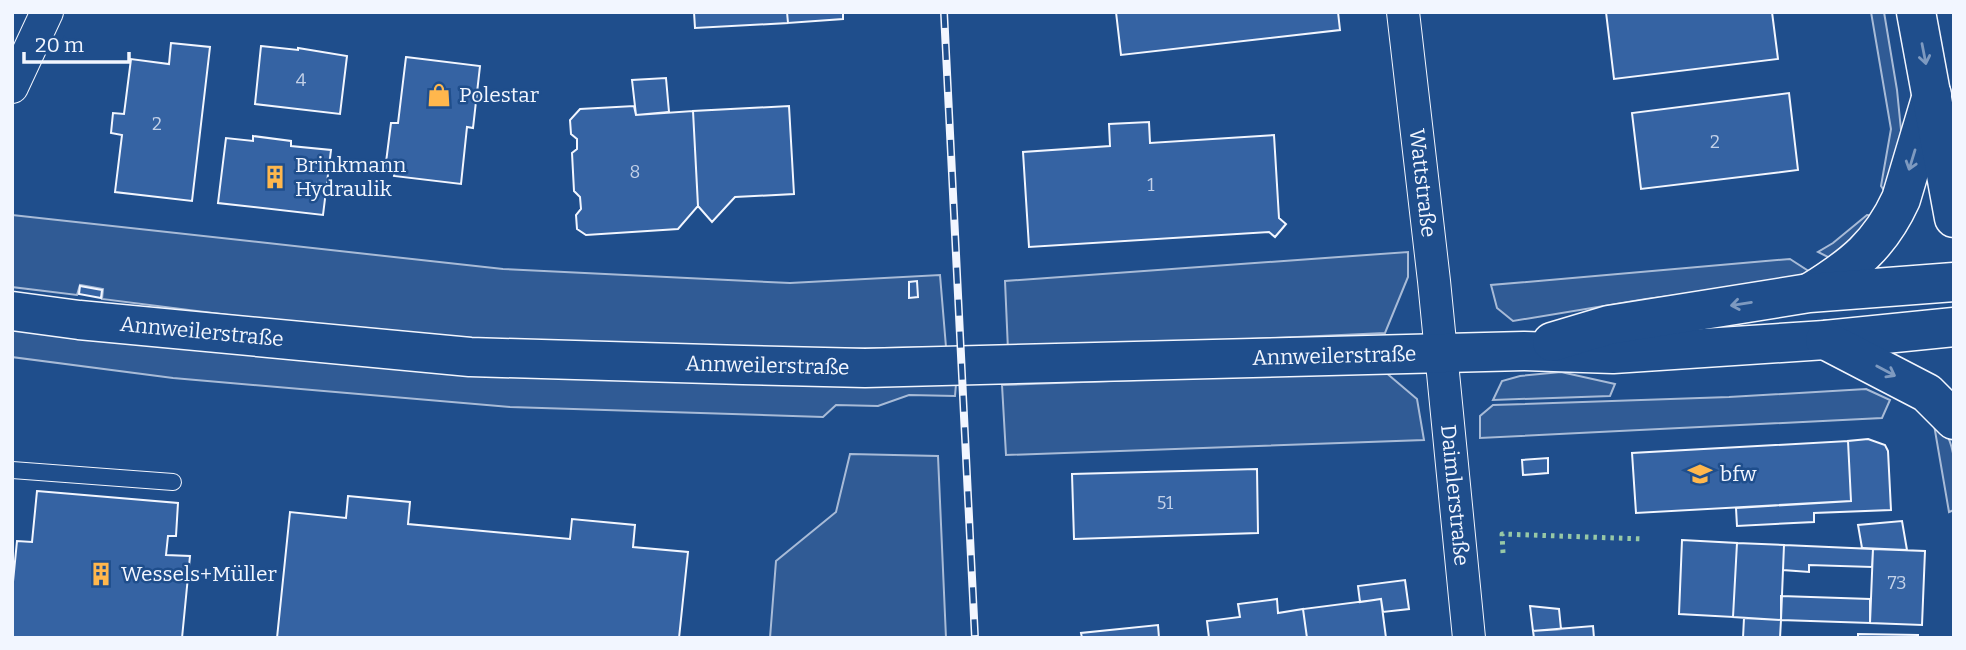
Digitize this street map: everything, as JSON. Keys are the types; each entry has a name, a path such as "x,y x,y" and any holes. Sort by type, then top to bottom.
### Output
{"street":[{"path":"12,87 47,12"},
{"name":"Wattstraße","path":"1403,12 1441,354"},
{"path":"1916,12 1954,218"},
{"path":"1809,293 1842,273 1861,257 1876,241 1894,214 1901,199 1932,95"},
{"name":"Annweilerstraße","path":"1524,351 1609,325 1809,293 1954,282"},
{"name":"Annweilerstraße","path":"12,311 470,357 865,368 1524,351 1613,354 1825,341 1954,327"},
{"path":"1825,341 1927,393 1954,420"},
{"name":"Daimlerstraße","path":"1441,354 1469,638"}],"lane":[{"path":"12,470 173,482"}],"shaded area":[{"path":"1871,12 1884,12 1902,140 1888,196 1881,186 1891,129"},
{"path":"12,215 503,269 790,283 940,275 946,347 760,350 605,348 315,326 102,299 103,289 80,285 77,295 12,287"},
{"path":"1867,215 1875,216 1832,259 1818,252 1833,243"},
{"path":"1408,252 1408,277 1385,333 1008,350 1005,281"},
{"path":"1790,259 1810,272 1780,282 1646,299 1513,321 1497,308 1491,285"},
{"path":"12,323 956,384 955,396 909,395 878,406 836,405 823,417 510,407 173,378 12,357"},
{"path":"1384,371 1417,399 1424,440 1006,455 1002,385"},
{"path":"1561,372 1615,384 1610,396 1493,400 1502,381 1520,376"},
{"path":"1866,389 1890,400 1882,418 1480,438 1480,416 1493,405 1729,397"},
{"path":"1933,419 1942,427 1952,448 1955,473 1954,510 1949,512"},
{"path":"850,454 938,456 946,638 770,638 776,561 836,512"}],"building":[{"path":"694,12 787,12 788,23 695,28"},
{"path":"787,12 843,12 843,19 788,23"},
{"path":"1116,12 1338,12 1340,30 1121,55"},
{"path":"1606,12 1772,12 1778,59 1614,79"},
{"path":"171,43 210,47 192,201 115,192 122,135 111,133 113,113 124,114 131,59 169,64"},
{"path":"261,46 298,48 347,56 340,114 255,104"},
{"name":"Polestar","path":"406,57 480,66 473,128 467,127 461,184 394,176 395,171 385,170 391,123 398,123"},
{"path":"666,78 669,112 636,115 632,80"},
{"path":"1789,93 1798,170 1641,189 1632,113"},
{"path":"634,106 636,115 693,111 698,206 678,229 586,235 577,229 576,215 581,209 580,197 574,191 572,153 577,149 577,139 571,134 570,120 580,109"},
{"path":"789,106 794,194 735,197 712,222 698,206 693,111"},
{"path":"1149,122 1150,143 1274,135 1279,218 1286,224 1275,237 1269,232 1029,247 1023,152 1110,146 1109,124"},
{"name":"Brinkmann Hydraulik","path":"253,136 291,141 291,146 331,150 323,215 218,203 226,138 253,141"},
{"path":"917,281 918,297 909,298 909,282"},
{"path":"80,286 102,290 101,298 79,294"},
{"path":"1868,439 1885,445 1888,451 1891,510 1814,513 1814,522 1737,526 1736,508 1851,501 1848,441"},
{"path":"1848,441 1851,501 1636,513 1632,453"},
{"path":"1548,458 1548,473 1523,475 1522,460"},
{"path":"1257,469 1258,533 1074,539 1072,474"},
{"name":"Wessels+Müller","path":"37,491 178,503 176,536 168,536 166,555 190,556 182,638 12,638 12,592 17,541 32,542"},
{"path":"348,496 410,502 408,524 570,539 572,519 635,525 633,547 688,552 679,638 277,638 290,512 346,518"},
{"path":"1902,521 1907,550 1862,548 1858,525"},
{"path":"1682,540 1737,543 1733,617 1679,614"},
{"path":"1737,543 1784,545 1781,620 1733,617"},
{"path":"1784,545 1873,549 1872,567 1809,565 1809,572 1783,570"},
{"path":"1873,549 1925,551 1922,625 1870,623"},
{"path":"1405,580 1409,609 1383,612 1381,599 1360,602 1358,586"},
{"path":"1781,596 1870,599 1870,623 1781,620"},
{"path":"1277,599 1278,613 1303,609 1307,638 1209,638 1207,621 1240,617 1238,604"},
{"path":"1381,599 1386,638 1307,638 1303,609"},
{"path":"1530,606 1559,609 1561,629 1533,631"},
{"path":"1744,618 1781,620 1780,638 1743,638"},
{"path":"1158,625 1159,638 1082,638 1081,633"},
{"path":"1593,626 1594,638 1534,638 1533,631"},
{"path":"1858,634 1918,635 1918,638 1858,638"}],"railway":[{"path":"944,12 975,638"}],"hedge":[{"path":"1503,553 1502,534 1644,539"}],"place":[{"name":"Polestar","path":"439,95"},
{"name":"Brinkmann Hydraulik","path":"275,177"},
{"name":"bfw","path":"1700,474"},
{"name":"Wessels+Müller","path":"101,574"}]}
